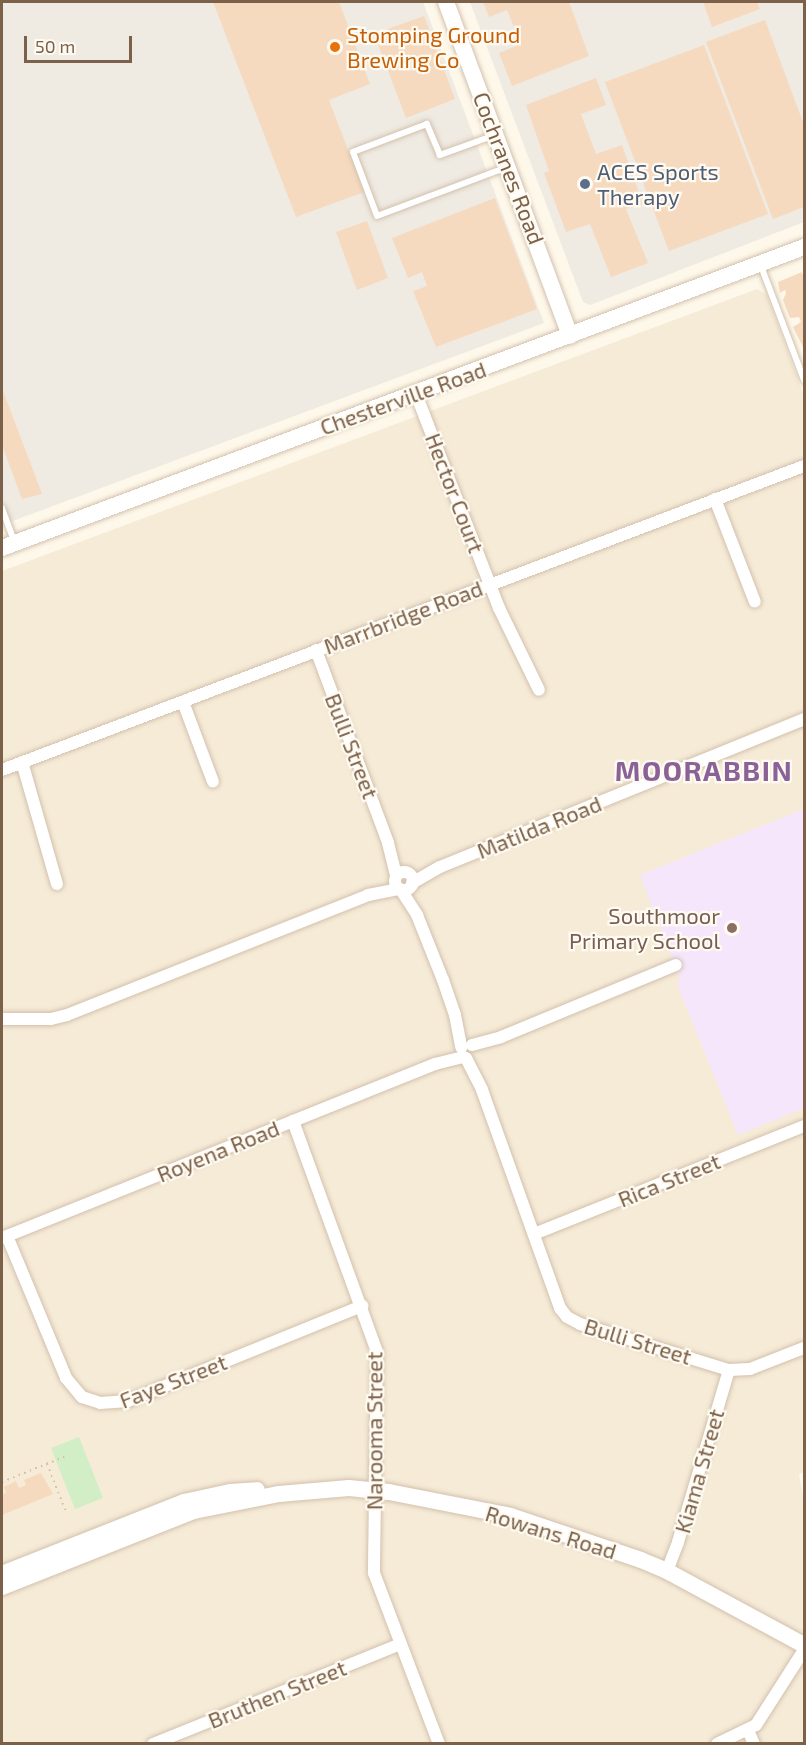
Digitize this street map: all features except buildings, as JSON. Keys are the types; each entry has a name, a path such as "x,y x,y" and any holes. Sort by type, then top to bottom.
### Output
{"street":[{"name":"Cochranes Road","path":"446,2 509,166 570,336"},
{"name":"Chesterville Road","path":"8,545 804,247"},
{"name":"Hector Court","path":"416,393 490,583 539,690"},
{"name":"Marrbridge Road","path":"2,770 490,583 804,466"},
{"path":"715,499 755,602"},
{"name":"Bulli Street","path":"316,650 455,1015 560,1308 567,1317 580,1324 729,1370 750,1369 804,1348"},
{"path":"183,702 213,782"},
{"name":"Matilda Road","path":"2,1019 51,1019 67,1015 804,719"},
{"path":"22,762 57,884"},
{"name":"Royena Road","path":"4,1237 435,1065 676,965"},
{"name":"Narooma Street","path":"293,1120 377,1352 374,1573 439,1743"},
{"name":"Rica Street","path":"534,1234 804,1126"},
{"name":"Faye Street","path":"4,1237 66,1378 82,1397 100,1403 128,1401 362,1306"},
{"name":"Kiama Street","path":"667,1571 678,1542 729,1370"},
{"name":"Rowans Road","path":"2,1574 38,1566 182,1515 279,1494 339,1488 374,1490 511,1516 667,1571 804,1645"},
{"name":"Rowans Road","path":"2,1587 38,1566"},
{"name":"Bruthen Street","path":"153,1743 400,1644"},
{"path":"717,1743 748,1730 761,1719 804,1650"},
{"path":"748,1730 754,1743"}],"lane":[{"path":"496,134 440,155 427,124 353,152 378,216 509,166"},
{"path":"760,264 804,380"},
{"path":"2,508 8,545"}],"path":[{"path":"2,1482 66,1456"},
{"path":"47,1464 66,1512"},
{"path":"9,1479 10,1484"}],"shaded area":[{"path":"2,2 423,2 544,323 2,525"},
{"path":"470,2 804,2 804,222 590,305 583,302"},
{"path":"757,289 767,295 804,396 804,1472 799,1474 804,1502 804,1743 2,1744 2,571"},
{"name":"Southmoor Primary School","path":"804,809 804,1108 738,1135 677,984 680,980 640,875"}],"green space":[{"path":"79,1437 103,1498 75,1509 51,1448"}],"place":[{"name":"Stomping Ground Brewing Co","path":"335,47"},
{"name":"ACES Sports Therapy","path":"585,184"},
{"name":"Southmoor Primary School","path":"732,928"}],"district":[{"name":"MOORABBIN","path":"704,770"}]}
